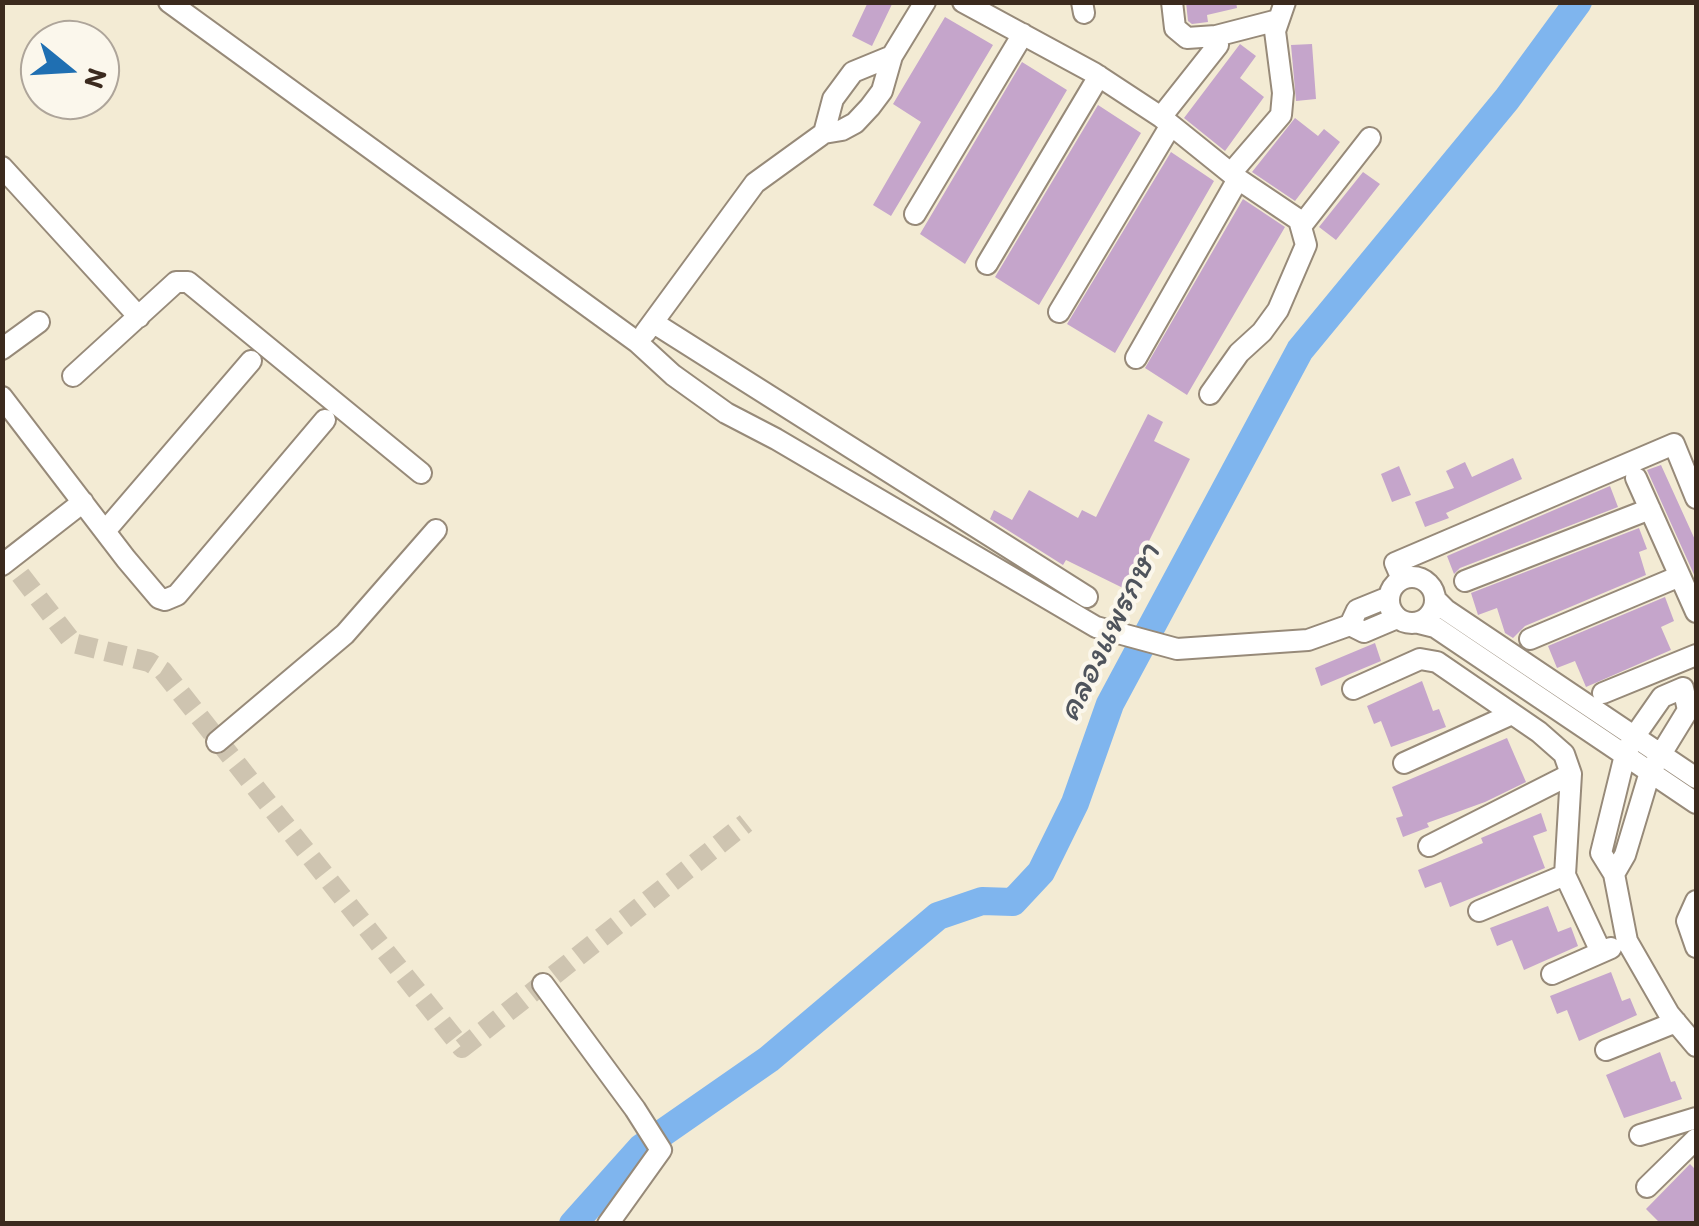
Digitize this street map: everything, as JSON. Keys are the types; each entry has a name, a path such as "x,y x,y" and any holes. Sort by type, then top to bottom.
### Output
{"street":[{"path":"169,2 637,342 673,375 726,412 1096,626 1177,649 1308,640 1350,624 1356,610 1396,588 1424,580 1435,599 1431,614 1419,623"},
{"path":"637,342 754,184 824,133 842,130 870,108 882,90 892,56 925,2"},
{"path":"963,2 1099,76 1299,220 1306,245 1278,310 1262,332 1238,353 1210,394"},
{"path":"1172,2 1175,28 1187,38 1216,36 1282,11"},
{"path":"1136,358 1234,176 1281,114 1283,93 1275,31 1282,11"},
{"path":"915,214 1022,34"},
{"path":"1059,312 1166,121 1218,45 1216,36"},
{"path":"824,133 833,99 853,72 892,56"},
{"path":"987,264 1099,76"},
{"path":"1302,225 1370,138"},
{"path":"2,167 139,317"},
{"path":"73,376 176,282 192,284 420,473"},
{"path":"2,349 39,322"},
{"path":"654,323 1087,596"},
{"path":"106,530 251,360"},
{"path":"2,397 159,598 170,599 325,420"},
{"path":"1396,618 1395,564 1674,444 1696,498"},
{"path":"1636,478 1696,612"},
{"path":"2,565 82,502"},
{"path":"1465,581 1650,510"},
{"path":"217,742 345,634 436,530"},
{"path":"1530,639 1680,576"},
{"path":"1435,599 1630,746"},
{"path":"1350,624 1364,632 1396,618 1435,628 1656,763 1696,803"},
{"path":"1604,693 1696,655"},
{"path":"1353,689 1420,659 1437,662 1564,754 1571,774 1565,874 1602,952"},
{"path":"1690,681 1662,697 1630,746 1601,854 1614,874 1627,941 1676,1022 1696,1046"},
{"path":"1614,874 1625,856 1656,763 1688,710 1690,681"},
{"path":"1404,763 1512,714"},
{"path":"1656,763 1696,778"},
{"path":"1429,846 1571,774"},
{"path":"1479,911 1565,874"},
{"path":"1696,901 1687,921 1696,947"},
{"path":"1552,974 1627,941"},
{"path":"543,984 659,1146 658,1155 608,1224"},
{"path":"1606,1050 1676,1022"},
{"path":"1640,1135 1696,1118"},
{"path":"1647,1187 1696,1138"}],"building":[{"path":"868,2 893,2 872,46 852,36"},
{"path":"1186,2 1236,2 1237,8 1207,15 1208,22 1192,24 1188,21"},
{"path":"945,17 993,45 891,216 873,205 921,122 893,104"},
{"path":"1240,44 1256,56 1240,78 1264,97 1225,151 1184,118"},
{"path":"1312,44 1316,99 1296,101 1291,45"},
{"path":"1022,62 1067,90 965,264 920,234"},
{"path":"1098,105 1141,133 1039,305 995,277"},
{"path":"1295,118 1318,136 1324,129 1340,142 1295,201 1252,172"},
{"path":"1171,152 1214,181 1115,353 1067,324"},
{"path":"1363,172 1380,184 1336,240 1319,227"},
{"path":"1243,199 1285,227 1187,395 1145,368"},
{"path":"1148,414 1163,422 1154,441 1190,459 1125,589 1066,560 1063,565 990,519 994,510 1012,520 1029,490 1078,518 1082,510 1096,517"},
{"path":"1513,458 1522,479 1446,513 1449,518 1425,527 1415,502 1454,488 1446,471 1465,462 1472,477"},
{"path":"1661,465 1696,542 1696,579 1647,470"},
{"path":"1399,466 1411,495 1392,502 1381,474"},
{"path":"1610,486 1618,507 1460,568 1454,574 1447,556"},
{"path":"1639,528 1647,549 1639,552 1646,575 1525,626 1513,638 1505,633 1497,608 1478,615 1471,593"},
{"path":"1665,597 1674,621 1661,627 1671,650 1586,687 1575,661 1557,668 1548,646"},
{"path":"1375,643 1381,661 1321,686 1315,668"},
{"path":"1422,681 1433,711 1439,709 1446,727 1391,747 1381,721 1374,724 1367,706"},
{"path":"1507,738 1526,782 1403,837 1396,818 1403,816 1392,787"},
{"path":"1541,813 1547,831 1533,836 1545,868 1450,907 1441,882 1425,888 1418,870"},
{"path":"1548,906 1558,932 1571,927 1578,946 1524,970 1512,940 1497,946 1490,928"},
{"path":"1611,972 1622,1001 1630,998 1637,1015 1579,1041 1567,1010 1557,1014 1550,996"},
{"path":"1660,1052 1682,1099 1624,1118 1606,1075"},
{"path":"1690,1164 1696,1170 1696,1224 1661,1224 1646,1209"}],"waterway":[{"name":"คลองแพรกษา","path":"573,1224 641,1148 769,1059 938,916 982,901 1013,902 1041,872 1075,803 1110,704 1300,350 1507,99 1578,2"}],"tunnel":[{"path":"2,551 73,643 149,662 163,671 462,1048 746,823"}]}
